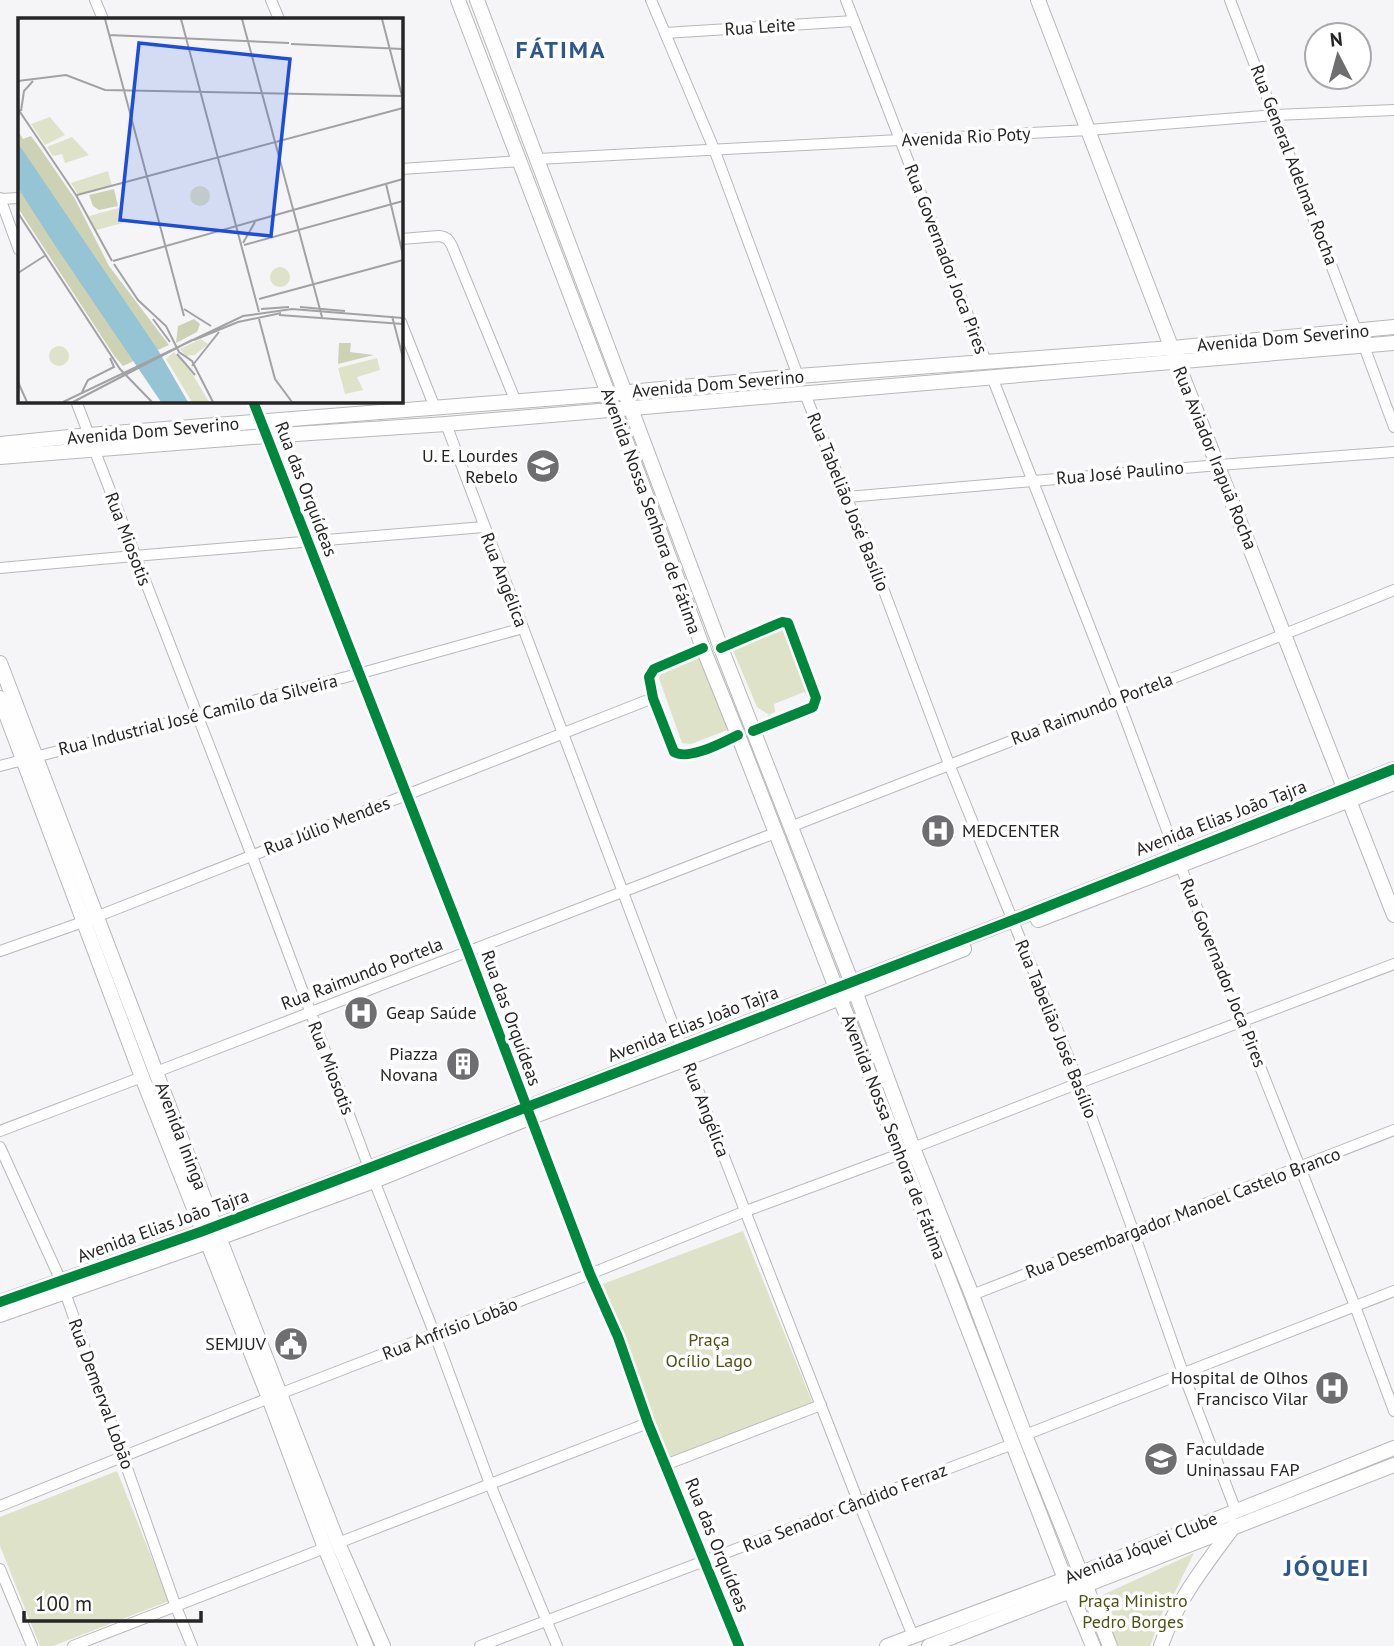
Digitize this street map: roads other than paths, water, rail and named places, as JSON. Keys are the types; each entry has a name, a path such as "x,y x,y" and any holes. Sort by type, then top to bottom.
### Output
{"main road":[{"name":"Avenida Nossa Senhora de Fátima","path":"458,0 703,648 790,827 853,987 907,1151 1075,1582 1093,1646"},
{"name":"Avenida Nossa Senhora de Fátima","path":"477,0 721,648 775,833 838,993 972,1295 1019,1439"},
{"name":"Rua Aviador Irapuã Rocha","path":"1038,0 1394,915"},
{"name":"Avenida Dom Severino","path":"263,429 446,424 805,394 992,377 1394,327"},
{"name":"Avenida Dom Severino","path":"0,444 91,442 263,429 435,408 986,362 1394,343"},
{"name":"Avenida Dom Severino","path":"0,457 91,442"},
{"name":"Avenida Ininga","path":"1,670 29,759 332,1545 366,1646"},
{"name":"Avenida Ininga","path":"0,698 29,759"},
{"name":"Avenida Elias João Tajra","path":"0,1315 63,1287 372,1175 1347,794 1394,769"},
{"name":"Avenida Elias João Tajra","path":"1347,794 1394,783"},
{"name":"Avenida Elias João Tajra","path":"1015,924 1069,892 1178,860"},
{"name":"Avenida Elias João Tajra","path":"0,1302 63,1287"},
{"name":"Avenida Jóquei Clube","path":"929,1646 1075,1582 1235,1518 1394,1448"},
{"name":"Avenida Jóquei Clube","path":"1235,1518 1394,1465"},
{"path":"1161,1646 1168,1625 1188,1590 1235,1518"},
{"name":"Avenida Ininga","path":"332,1545 383,1646"},
{"name":"Avenida Nossa Senhora de Fátima","path":"1075,1582 1110,1646"},
{"name":"Avenida Jóquei Clube","path":"887,1646 1075,1582"}],"street":[{"path":"95,0 103,18"},
{"path":"271,0 279,18"},
{"path":"651,0 714,149 798,376"},
{"name":"Rua Governador Joca Pires","path":"846,0 986,362"},
{"name":"Rua General Adelmar Rocha","path":"1230,0 1356,330"},
{"name":"Rua Leite","path":"665,33 854,21"},
{"name":"Avenida Rio Poty","path":"537,159 901,141 1275,115 1394,110"},
{"path":"402,169 521,162"},
{"path":"18,198 0,199 18,247"},
{"path":"402,239 445,236 448,239 516,402"},
{"path":"402,326 435,408"},
{"path":"1364,346 1394,427"},
{"name":"Rua Governador Joca Pires","path":"992,377 1394,1411"},
{"name":"Rua Tabelião José Basílio","path":"805,394 1079,1083 1235,1518"},
{"name":"Rua Miosotis","path":"76,402 490,1484 557,1646"},
{"name":"Rua das Orquídeas","path":"253,402 468,952 527,1113 590,1274 618,1337 648,1423 739,1646"},
{"name":"Rua Angélica","path":"446,424 684,1053 913,1636"},
{"name":"Rua José Paulino","path":"847,497 1394,452"},
{"path":"0,568 484,527"},
{"name":"Rua Raimundo Portela","path":"790,827 1394,590"},
{"path":"703,648 654,669 649,677 653,698 674,752 679,755 694,753 813,707 815,703 816,698 788,623 782,622 721,648"},
{"name":"Rua Industrial José Camilo da Silveira","path":"0,766 358,674 523,628"},
{"name":"Rua Júlio Mendes","path":"0,951 90,919 653,698"},
{"name":"Rua Raimundo Portela","path":"0,1131 775,833"},
{"name":"Rua Anfrísio Lobão","path":"0,1506 746,1211 1394,964"},
{"name":"Rua Desembargador Manoel Castelo Branco","path":"972,1295 1394,1130"},
{"name":"Rua Demerval Lobão","path":"0,1147 63,1287 192,1646"},
{"name":"Rua Senador Cândido Ferraz","path":"480,1646 704,1562 1394,1291"},
{"path":"665,1465 821,1405"},
{"path":"73,1646 648,1423"},
{"path":"0,1569 32,1646"}],"place":[{"name":"U. E. Lourdes Rebelo","path":"543,466"},
{"name":"MEDCENTER","path":"938,831"},
{"name":"Geap Saúde","path":"361,1013"},
{"name":"Piazza Novana","path":"463,1064"},
{"name":"SEMJUV","path":"291,1344"},
{"name":"Hospital de Olhos Francisco Vilar","path":"1332,1388"},
{"name":"Faculdade Uninassau FAP","path":"1161,1459"}],"district":[{"name":"FÁTIMA","path":"561,50"},
{"name":"JÓQUEI","path":"1327,1568"}],"park label":[{"name":"Praça Ocílio Lago","path":"709,1350"},
{"name":"Praça Ministro Pedro Borges","path":"1133,1611"}]}
